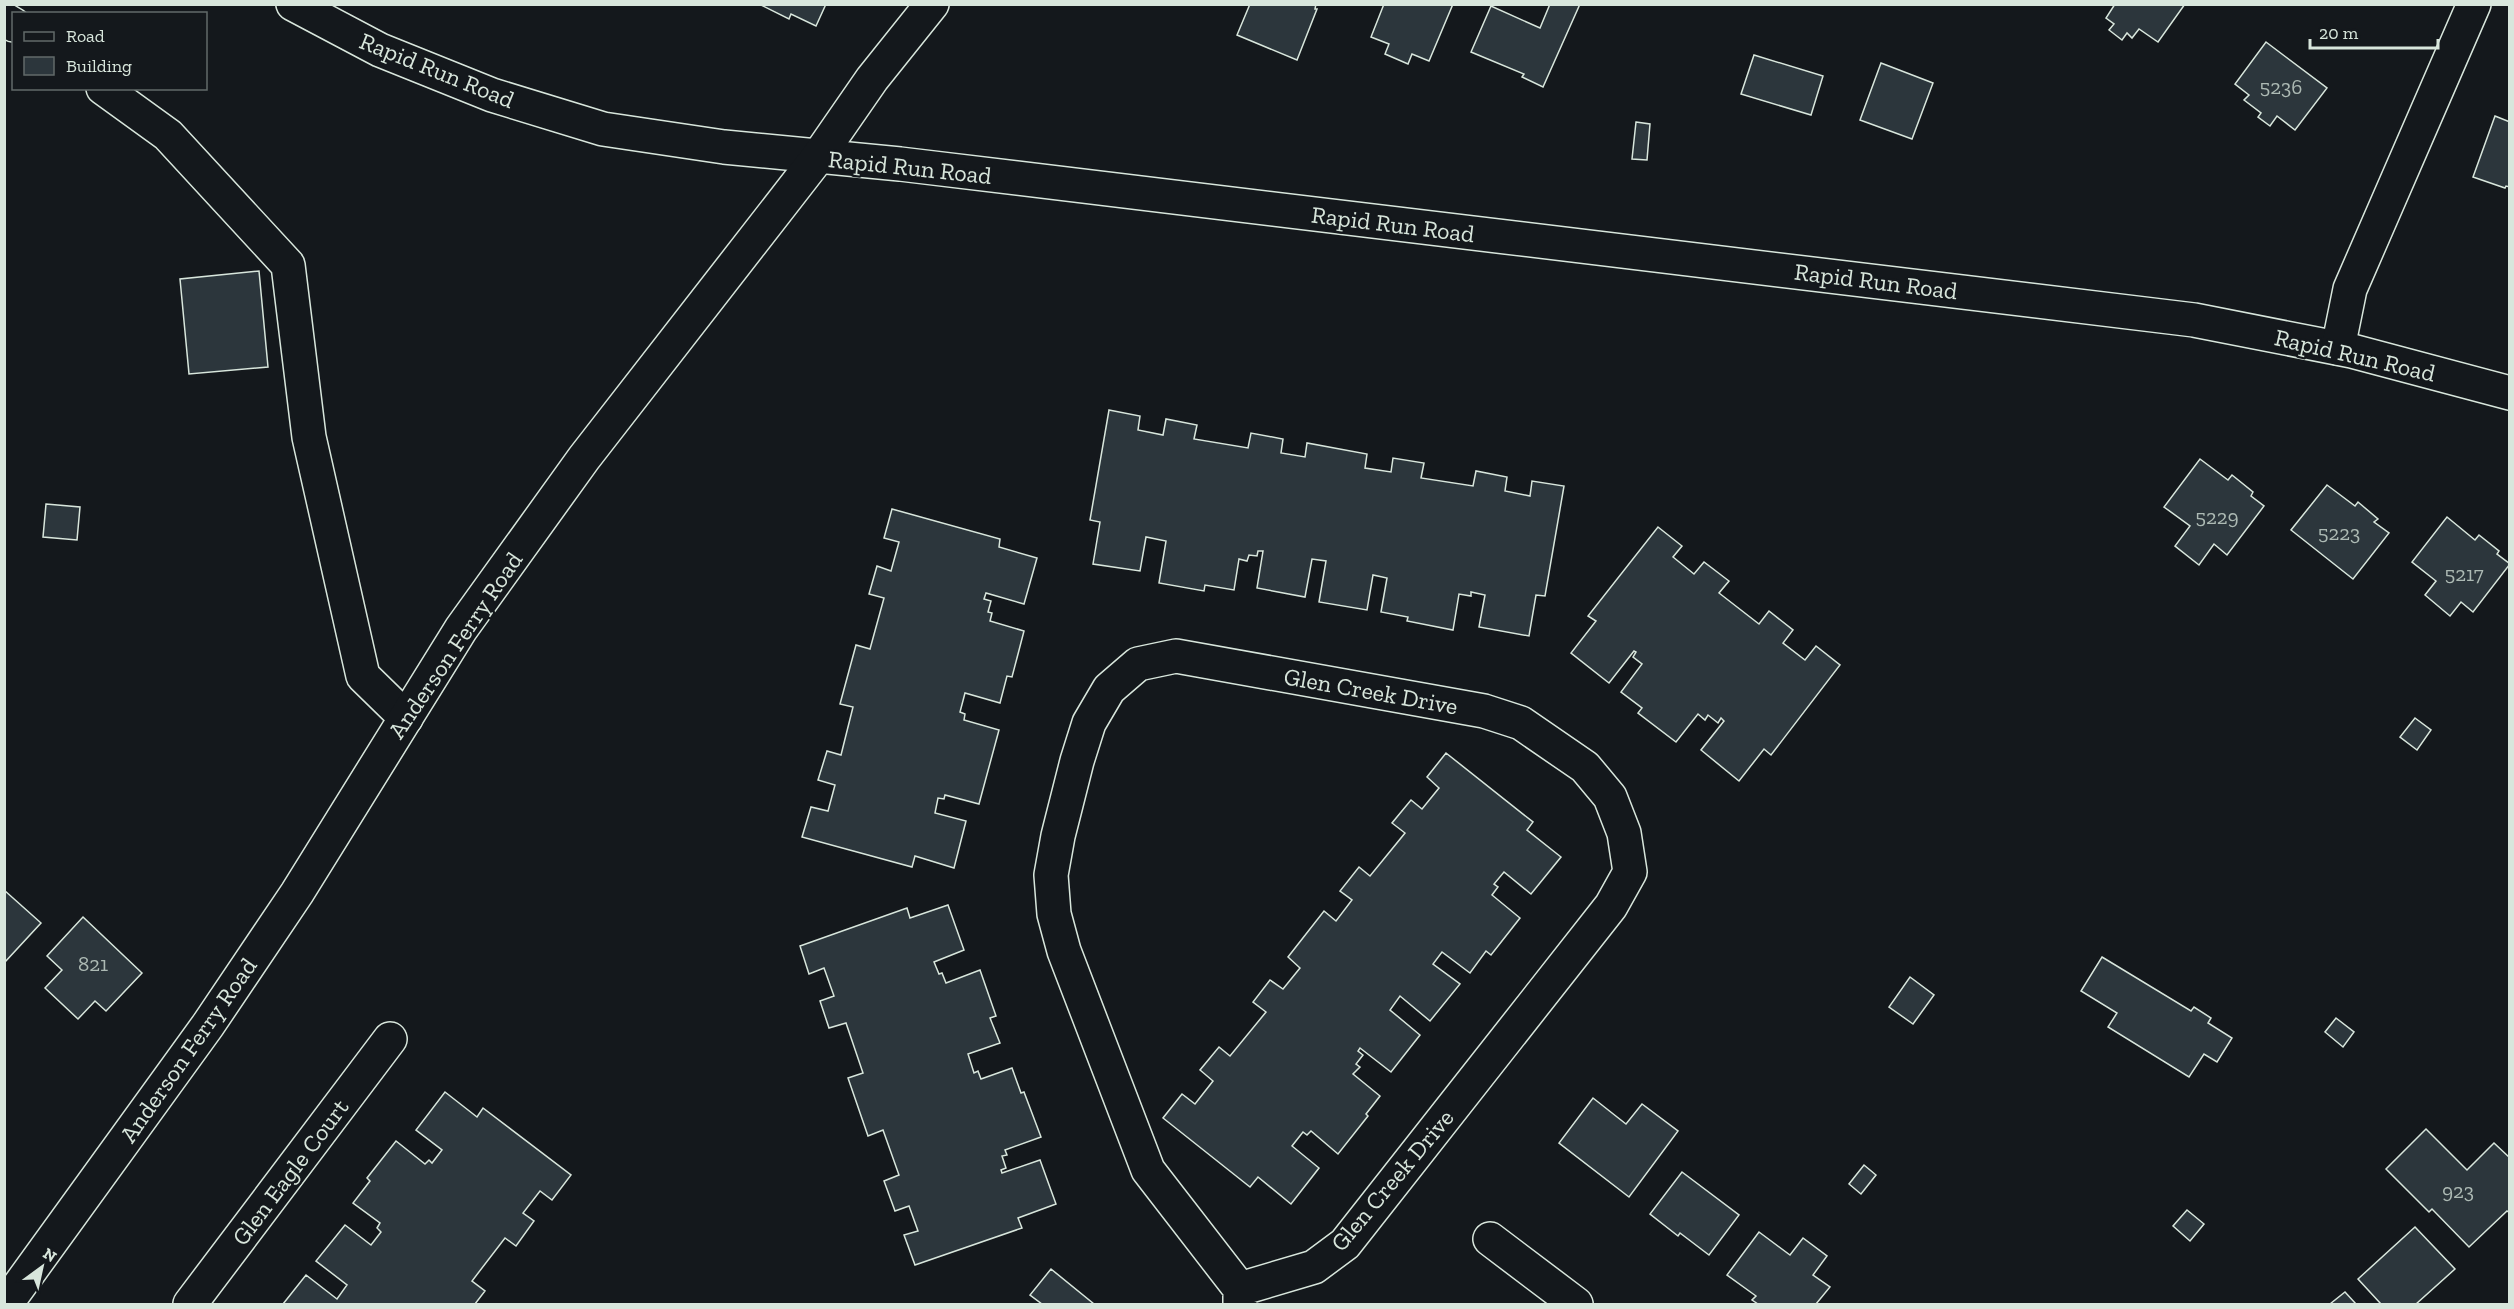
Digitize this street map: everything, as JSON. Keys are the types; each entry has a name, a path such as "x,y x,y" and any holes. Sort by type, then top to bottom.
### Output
{"street":[{"name":"Rapid Run Road","path":"293,4 380,50 492,95 603,129 724,147 900,164 2096,307 2194,321 2337,348 2510,393"},
{"name":"Anderson Ferry Road","path":"6,1305 208,1025 297,893 461,629 584,458 818,157 872,80 932,4"},
{"path":"2337,348 2350,289 2474,4"},
{"path":"106,90 168,135 288,265 309,436 363,675 406,718"},
{"name":"Glen Creek Drive","path":"1176,656 1484,711 1521,723 1585,767 1610,797 1624,833 1630,872 1611,906 1345,1244 1314,1267 1240,1297 1148,1170 1064,951 1054,914 1051,875 1058,836 1089,723 1108,689 1138,664 1176,656"},
{"name":"Glen Eagle Court","path":"189,1305 390,1039"},
{"path":"1490,1239 1576,1305"}],"building":[{"path":"759,4 826,4 816,26 791,14 789,19"},
{"path":"1250,4 1316,4 1315,9 1317,9 1297,60 1237,35"},
{"path":"1384,4 1453,4 1429,61 1412,54 1408,64 1385,54 1389,44 1371,37"},
{"path":"1550,4 1580,4 1543,87 1522,77 1524,74 1471,52 1491,6 1540,28"},
{"path":"2115,4 2185,4 2158,42 2139,29 2132,38 2127,33 2122,40 2109,30 2114,24 2106,18"},
{"path":"2266,42 2327,88 2295,130 2277,116 2270,126 2258,117 2261,113 2244,100 2249,95 2235,84"},
{"path":"1754,55 1823,76 1811,115 1741,94"},
{"path":"1881,63 1933,83 1912,139 1860,120"},
{"path":"2495,116 2510,122 2510,187 2505,188 2473,177"},
{"path":"1636,122 1650,124 1647,160 1632,159"},
{"path":"259,271 268,367 189,374 180,279"},
{"path":"1109,410 1140,416 1138,430 1163,435 1166,419 1197,425 1194,439 1248,448 1251,433 1283,439 1281,453 1305,457 1307,443 1367,454 1365,468 1391,472 1393,458 1424,463 1421,478 1473,486 1476,471 1507,477 1505,491 1530,496 1532,481 1564,486 1545,596 1536,595 1529,636 1479,627 1485,595 1471,592 1471,596 1459,594 1453,630 1407,621 1408,617 1381,612 1387,578 1373,575 1367,610 1319,602 1326,561 1312,559 1305,597 1257,588 1263,551 1258,551 1257,556 1249,555 1247,561 1239,559 1234,590 1205,585 1204,591 1159,583 1166,541 1146,537 1140,571 1093,564 1100,522 1090,520"},
{"path":"2200,459 2228,480 2232,475 2253,492 2251,496 2264,506 2227,555 2214,544 2199,565 2175,546 2190,526 2164,507"},
{"path":"2327,485 2355,506 2358,502 2378,519 2374,522 2389,533 2353,579 2291,530"},
{"path":"46,504 80,507 77,540 43,537"},
{"path":"892,509 1000,539 999,547 1037,558 1024,604 986,593 984,599 991,601 988,612 992,613 990,621 1024,631 1012,677 1007,676 1000,703 965,693 960,712 965,714 964,720 999,730 979,804 945,795 944,799 938,798 935,813 966,821 954,868 915,856 912,867 802,837 811,807 828,811 835,785 818,780 827,751 841,755 853,707 840,704 856,645 870,649 884,598 869,594 877,566 891,571 899,542 884,538"},
{"path":"2447,517 2475,540 2479,535 2499,551 2497,554 2510,564 2473,612 2461,602 2450,616 2425,595 2436,581 2412,562"},
{"path":"1658,527 1682,546 1673,557 1694,574 1704,562 1729,581 1719,593 1759,624 1769,611 1793,630 1783,643 1805,660 1816,646 1840,665 1771,755 1764,749 1739,781 1701,750 1724,721 1721,718 1718,723 1708,715 1705,720 1698,714 1676,742 1638,713 1642,708 1621,692 1642,664 1633,657 1636,652 1634,651 1609,683 1571,653 1596,621 1588,616"},
{"path":"2415,718 2431,730 2417,750 2400,737"},
{"path":"1446,753 1533,822 1527,830 1561,857 1531,894 1504,872 1494,884 1498,887 1492,895 1520,918 1491,955 1486,951 1470,973 1442,952 1433,964 1460,984 1430,1021 1400,996 1390,1010 1420,1035 1391,1072 1360,1048 1358,1051 1363,1055 1356,1064 1360,1067 1353,1074 1380,1096 1366,1114 1368,1116 1338,1154 1311,1131 1307,1135 1303,1132 1292,1146 1319,1168 1291,1204 1258,1177 1250,1187 1163,1118 1182,1094 1195,1104 1213,1081 1200,1070 1219,1047 1230,1056 1266,1012 1253,1002 1270,980 1283,989 1300,968 1288,957 1324,911 1336,921 1352,900 1340,891 1359,867 1370,876 1405,833 1392,823 1411,800 1422,809 1439,788 1427,777"},
{"path":"4,890 41,923 4,963"},
{"path":"948,905 964,950 934,962 939,974 942,973 946,983 980,970 996,1016 990,1018 1000,1043 968,1054 974,1073 978,1071 981,1079 1012,1068 1041,1137 1005,1150 1007,1155 1002,1156 1006,1168 1001,1170 1002,1173 1040,1160 1056,1204 1018,1218 1022,1228 915,1265 904,1235 918,1231 909,1206 895,1211 884,1181 899,1175 883,1130 868,1136 848,1078 863,1073 846,1023 829,1028 820,1001 834,996 824,968 809,974 800,946 907,908 910,918"},
{"path":"83,917 142,973 106,1011 95,1001 78,1019 45,988 62,970 47,956"},
{"path":"2102,957 2191,1011 2194,1007 2211,1018 2208,1023 2232,1038 2217,1062 2204,1054 2189,1077 2108,1027 2117,1013 2081,991"},
{"path":"1910,977 1934,995 1913,1024 1889,1007"},
{"path":"2336,1018 2354,1032 2343,1047 2325,1032"},
{"path":"445,1092 477,1117 483,1108 571,1175 552,1200 540,1191 523,1213 534,1221 516,1246 505,1238 472,1281 485,1291 475,1304 283,1304 306,1275 337,1299 347,1285 316,1261 345,1225 371,1245 381,1232 377,1228 380,1223 353,1203 370,1181 367,1178 396,1141 425,1164 429,1160 432,1163 442,1150 416,1130"},
{"path":"1593,1098 1626,1124 1642,1104 1678,1131 1629,1197 1559,1143"},
{"path":"2426,1129 2467,1170 2494,1143 2510,1158 2510,1213 2507,1211 2469,1247 2432,1209 2429,1212 2386,1169"},
{"path":"1864,1165 1876,1175 1861,1194 1849,1184"},
{"path":"1682,1172 1739,1215 1709,1255 1680,1233 1678,1236 1650,1214"},
{"path":"2187,1210 2204,1224 2190,1241 2173,1226"},
{"path":"2415,1227 2455,1269 2416,1304 2381,1304 2358,1279"},
{"path":"1759,1232 1790,1255 1803,1238 1827,1256 1813,1275 1830,1287 1816,1304 1758,1304 1752,1300 1756,1296 1727,1275"},
{"path":"1051,1269 1094,1304 1042,1304 1030,1295"},
{"path":"2345,1292 2356,1304 2330,1304"}]}
